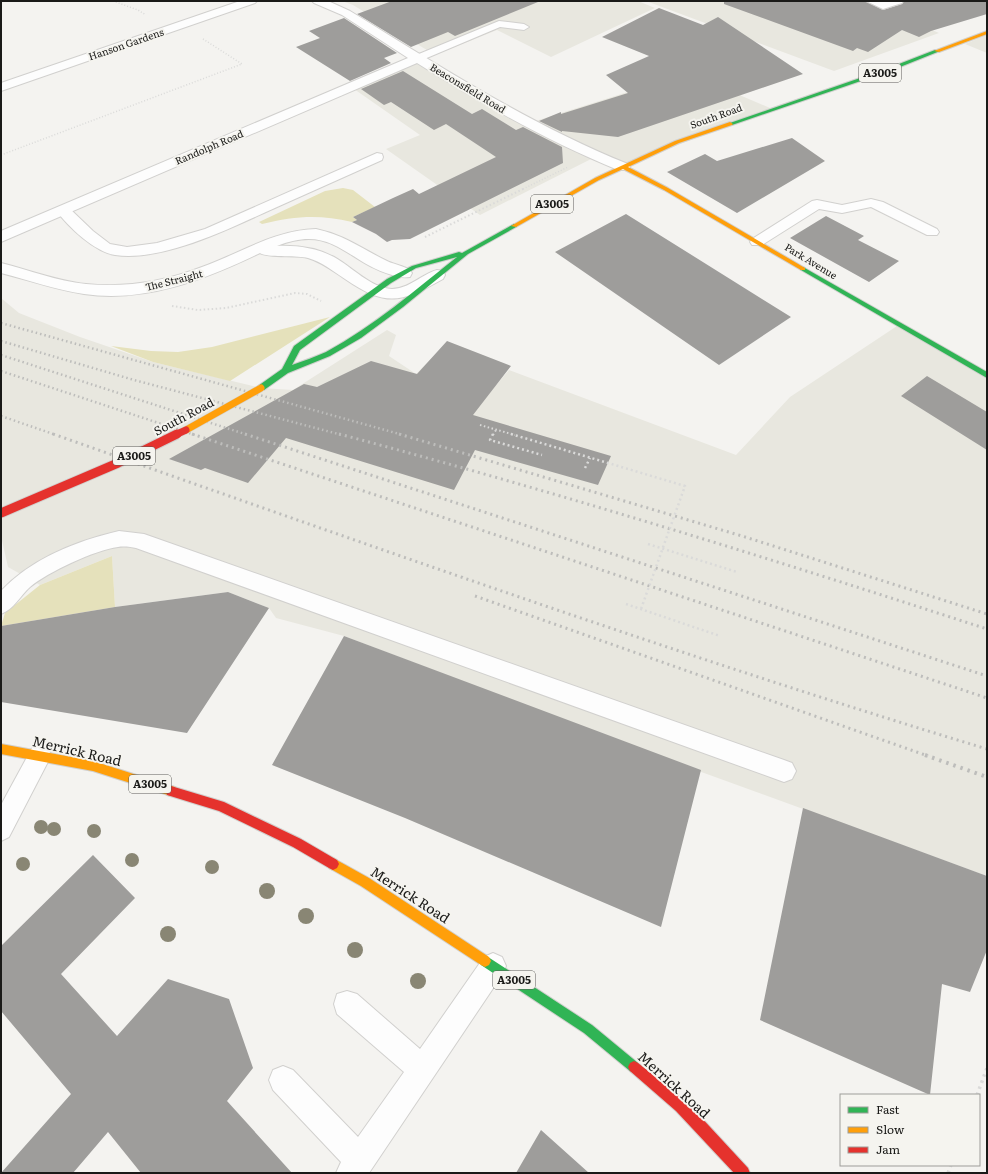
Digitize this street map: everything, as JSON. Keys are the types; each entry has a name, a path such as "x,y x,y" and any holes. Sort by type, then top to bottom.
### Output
{"main road":[{"name":"South Road","path":"1,513 100,472 181,433 261,388 285,371 327,354 358,336 466,252 574,191 623,167 683,140 888,70 987,32"},
{"name":"Park Avenue","path":"623,167 666,189 987,375"},
{"name":"South Road","path":"285,371 297,348 376,290 414,267 466,252"},
{"name":"Merrick Road","path":"1,749 93,766 220,806 298,842 365,882 594,1034 681,1106 743,1173"}],"street":[{"name":"Hanson Gardens","path":"1,87 251,1"},
{"name":"Beaconsfield Road","path":"318,1 346,13 528,124 591,154 623,167"},
{"name":"Randolph Road","path":"1,237 418,58"},
{"name":"The Straight","path":"1,268 86,289 134,289 161,285 201,274 281,239 316,234 349,245 394,271 404,273"},
{"name":"The Straight","path":"250,253 282,250 310,254 326,259 376,290"},
{"path":"376,290 391,294 403,293 438,275"}],"lane":[{"path":"871,1 883,6 898,1"},
{"path":"418,58 499,24 524,27"},
{"path":"63,210 106,248 119,251 137,251 191,239 210,232 377,157"},
{"path":"757,242 817,204 842,209 854,208 871,203 932,232"},
{"path":"1,605 22,582 39,570 97,544 119,539 137,540 784,771"},
{"path":"1,829 40,756"},
{"path":"283,1080 356,1166 493,966"},
{"path":"348,1004 422,1069"}],"path":[{"path":"113,1 138,10 167,30"},
{"path":"1,155 242,64 182,25"},
{"path":"425,237 591,154"},
{"path":"167,305 198,310 226,308 295,293 307,294 325,303"},
{"path":"480,425 685,486 641,609"},
{"path":"496,430 490,440 542,455"},
{"path":"585,468 590,458"},
{"path":"648,544 737,572"},
{"path":"626,604 720,636"},
{"path":"977,1094 987,1068"}],"shaded area":[{"path":"342,1 638,1 655,8 551,57 497,30 435,55 353,5"},
{"path":"646,1 864,1 939,33 834,71"},
{"path":"987,35 987,53 965,44"},
{"path":"417,62 523,125 688,73 770,108 623,167 597,156 480,215 386,149 420,135 354,89"},
{"path":"343,188 353,190 375,207 353,217 357,220 352,222 340,219 307,217 285,219 262,224 259,222 325,191"},
{"path":"1,298 19,313 80,337 153,362 261,388 293,390 387,330 396,335 389,356 416,374 432,358 497,384 509,370 736,455 790,397 897,326 987,377 987,876 682,765 344,636 276,618 269,608 228,592 115,607 112,556 40,585 8,567 1,536"},
{"path":"330,317 230,381 153,362 111,346 151,351 178,352 212,347"},
{"path":"112,556 115,607 1,626 5,613 40,585"}],"building":[{"path":"392,1 538,2 455,36 448,32 411,47 357,14"},
{"path":"724,1 865,1 883,10 902,4 904,1 987,1 987,14 931,31 919,37 902,30 868,52 857,48 853,51 724,4"},
{"path":"659,8 703,25 718,17 803,74 618,137 562,132 539,121 561,112 561,114 628,93 606,75 649,56 602,37"},
{"path":"344,18 397,53 384,58 391,63 350,81 296,47 320,38 309,31"},
{"path":"403,71 472,114 482,109 516,130 523,127 562,147 563,163 410,239 392,240 387,242 376,234 352,222 357,220 353,217 393,198 413,189 419,194 496,157 446,124 434,130 391,102 384,105 361,89"},
{"path":"792,138 825,161 737,213 667,172 705,154 717,161"},
{"path":"626,214 791,317 719,365 555,252"},
{"path":"826,216 864,236 858,240 899,261 869,282 790,238"},
{"path":"447,341 511,366 473,415 611,456 598,485 475,450 454,490 286,438 248,483 205,468 201,470 169,459 304,384 317,387 371,361 417,374"},
{"path":"927,376 987,412 987,450 901,396"},
{"path":"228,592 269,608 187,733 1,702 1,626 115,607"},
{"path":"344,636 701,770 661,927 405,818 272,765"},
{"path":"803,808 987,876 987,950 970,992 942,984 930,1094 760,1020"},
{"path":"93,855 135,898 61,974 117,1036 168,979 229,999 253,1068 227,1101 292,1173 141,1173 108,1132 73,1173 1,1173 71,1094 1,1011 1,946"},
{"path":"541,1130 589,1173 516,1173"}],"railway":[{"path":"1,323 403,435"},
{"path":"1,341 134,380 342,435"},
{"path":"1,355 248,435"},
{"path":"1,371 195,435"},
{"path":"1,416 56,435"},
{"path":"53,434 518,597 869,713 987,749"},
{"path":"192,434 987,698"},
{"path":"245,434 987,676"},
{"path":"339,434 502,479 664,527 987,629"},
{"path":"399,434 742,536 987,614"},
{"path":"475,596 928,756"},
{"path":"925,755 987,777"}],"traffic: fast":[{"path":"730,124 888,70 937,51"},
{"path":"261,388 285,371 327,354 358,336 401,305 466,253 514,226"},
{"path":"285,371 297,348 389,281 414,267 459,254"},
{"path":"803,269 987,375"},
{"path":"485,961 588,1029 634,1067"}],"traffic: slow":[{"path":"937,51 987,32"},
{"path":"514,226 597,179 677,142 730,124"},
{"path":"623,167 666,189 803,269"},
{"path":"186,430 261,388"},
{"path":"1,749 93,766 171,791"},
{"path":"333,864 365,882 485,961"}],"traffic: jam":[{"path":"1,513 118,463 186,430"},
{"path":"171,791 220,806 297,843 333,864"},
{"path":"634,1067 681,1106 743,1173"}]}
